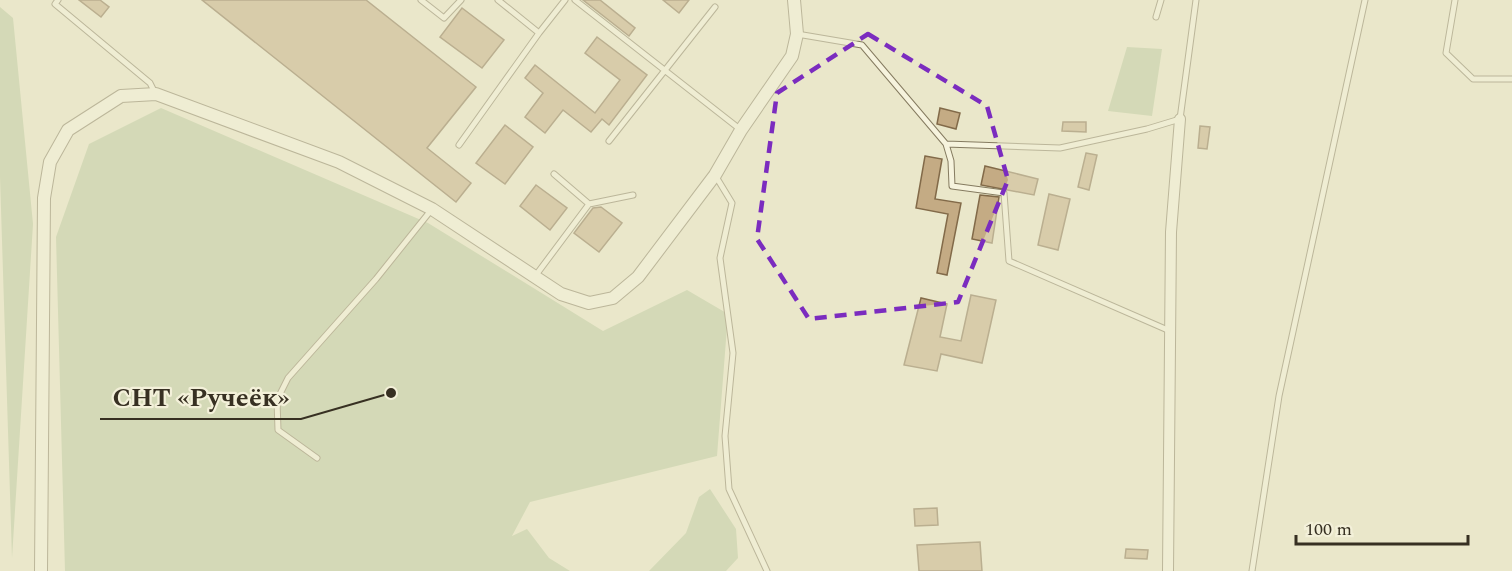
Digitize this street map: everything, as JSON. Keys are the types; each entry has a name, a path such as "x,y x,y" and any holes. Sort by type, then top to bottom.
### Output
{"street":[{"path":"41,571 44,198 50,162 68,130 121,96 156,94 339,162 432,209 561,294 589,303 614,298 638,277 715,175 741,130 792,56 797,34 794,0"},
{"path":"1168,571 1171,232 1180,118"}],"lane":[{"path":"58,0 55,4 150,83 156,94"},
{"path":"421,0 444,18 462,0"},
{"path":"498,0 539,33"},
{"path":"459,144 565,0"},
{"path":"575,0 741,130"},
{"path":"1156,17 1161,0"},
{"path":"946,144 1060,148 1147,129 1180,118 1196,0"},
{"path":"1252,571 1279,396 1365,0"},
{"path":"1455,0 1446,53 1473,80 1512,79"},
{"path":"609,141 715,7"},
{"path":"797,34 862,45 946,144 951,161 952,186 1004,193 1009,261 1170,331"},
{"path":"554,174 589,204"},
{"path":"715,175 732,202 720,258 733,353 725,435 729,489 767,571"},
{"path":"535,277 589,204 633,195"},
{"path":"317,458 278,430 277,399 288,378 376,279 432,209"}],"highlighted area":[{"path":"868,34 987,106 1008,180 958,302 809,319 757,239 777,93"}],"green space":[{"path":"0,7 13,18 33,224 12,558 0,177"},
{"path":"1127,47 1162,49 1152,116 1108,111"},
{"path":"161,108 428,223 603,331 687,290 728,314 717,456 530,502 512,536 527,529 549,558 570,571 65,571 56,237 89,144"},
{"path":"710,489 736,529 738,558 726,571 649,571 686,533 699,497"}],"building":[{"path":"79,0 100,0 109,7 101,17"},
{"path":"202,0 366,0 476,87 427,148 471,183 456,202"},
{"path":"583,0 600,0 635,28 629,36"},
{"path":"663,0 689,0 679,13"},
{"path":"462,8 504,40 482,68 440,37"},
{"path":"597,37 647,75 609,125 602,119 591,132 563,110 545,133 525,117 543,93 525,78 535,65 595,113 620,80 585,53"},
{"path":"940,108 960,113 956,129 937,124"},
{"path":"1063,122 1086,122 1086,132 1062,131"},
{"path":"505,125 533,147 505,184 476,163"},
{"path":"1200,126 1210,127 1207,149 1198,148"},
{"path":"1086,153 1097,155 1089,190 1078,187"},
{"path":"925,156 942,159 935,199 961,203 947,275 937,273 948,214 916,208"},
{"path":"985,166 1038,179 1034,195 981,185"},
{"path":"536,185 567,208 550,230 520,206"},
{"path":"1049,194 1070,199 1058,250 1038,245"},
{"path":"980,195 999,197 992,243 972,239"},
{"path":"601,207 622,223 599,252 574,233 593,208"},
{"path":"971,295 996,300 982,363 941,354 937,371 904,365 921,298 947,304 940,337 961,341"},
{"path":"937,508 938,525 915,526 914,509"},
{"path":"980,542 982,571 919,571 917,545"},
{"path":"1126,549 1148,550 1147,559 1125,558"}],"place":[{"name":"СНТ «Ручеёк»","path":"391,393"}]}
